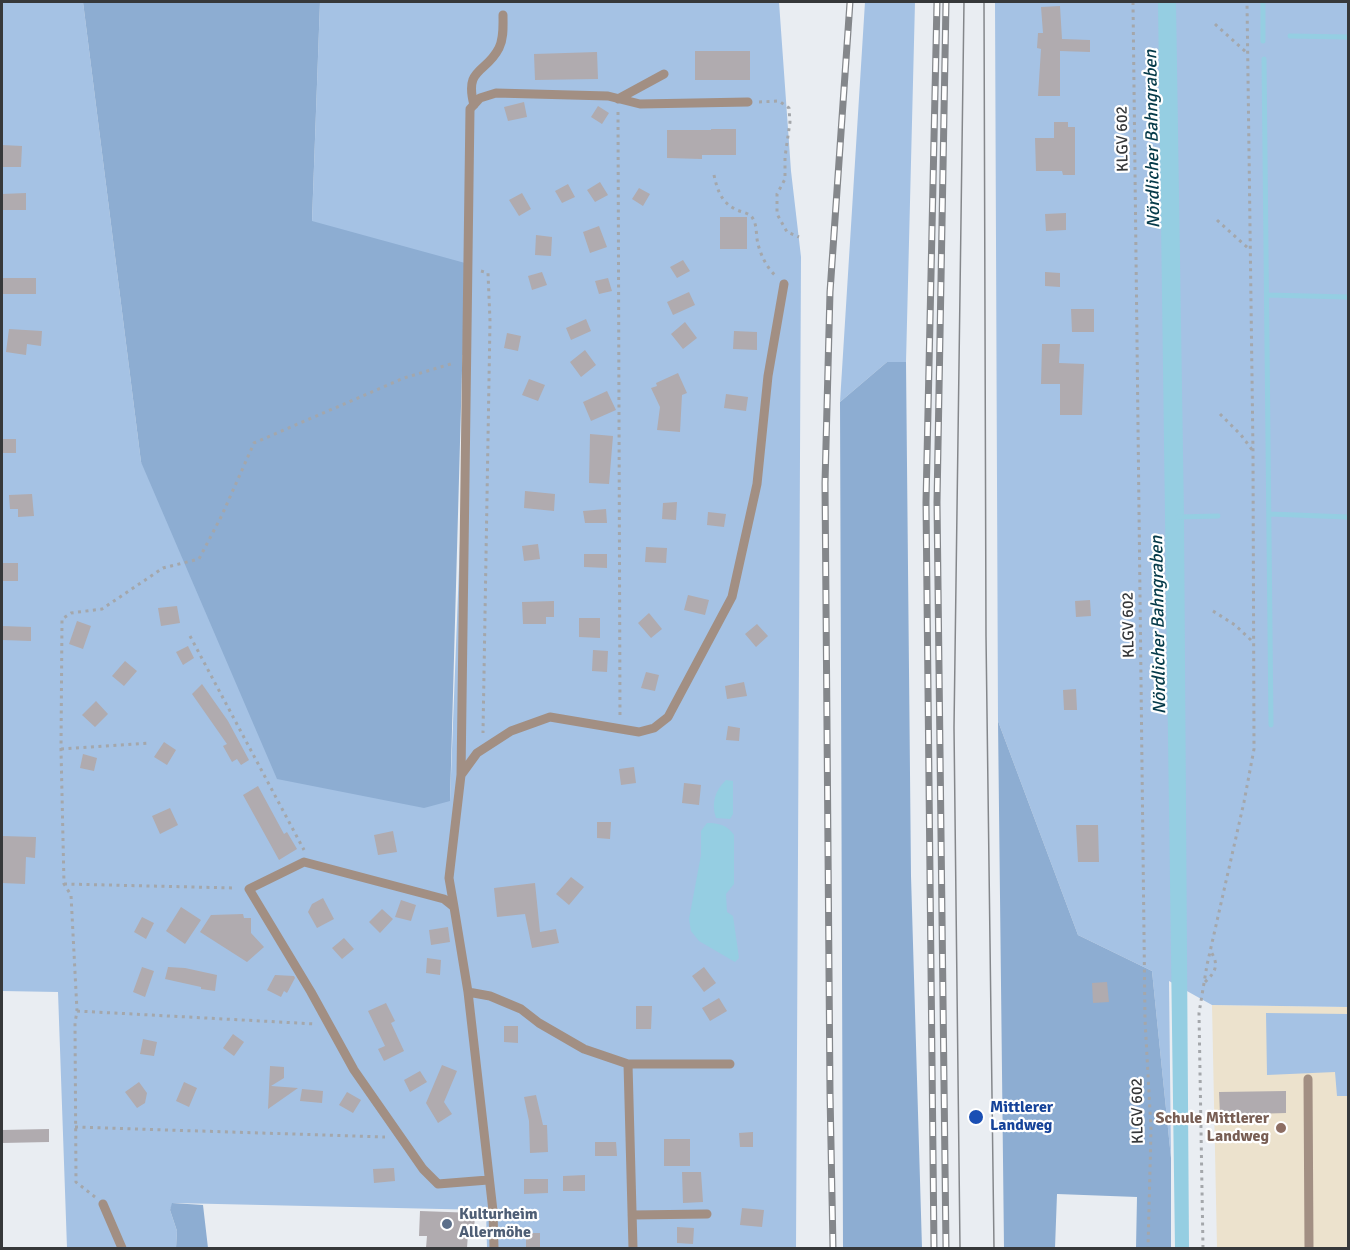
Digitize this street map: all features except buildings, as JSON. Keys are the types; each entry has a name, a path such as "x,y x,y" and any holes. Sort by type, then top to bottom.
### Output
{"lane":[{"path":"474,105 472,84 474,75 493,58 499,47 503,35 503,15"},
{"path":"618,99 664,74"},
{"path":"494,1248 493,1211 468,992 449,878 461,775 470,110 480,98 496,93 608,96 640,104 748,102"},
{"path":"461,775 477,753 511,731 550,717 639,732 654,728 668,717 732,597 757,484 768,376 784,284"},
{"path":"454,907 444,899 304,862 249,889 330,1025 354,1070 423,1168 438,1184 488,1180"},
{"path":"468,992 490,996 521,1009 539,1023 584,1049 628,1064 730,1064"},
{"path":"628,1064 633,1248"},
{"path":"1308,1079 1309,1248"},
{"path":"104,1204 122,1248"},
{"path":"632,1215 706,1214"}],"path":[{"name":"KLGV 602","path":"1133,2 1145,1020 1151,1129 1148,1248"},
{"path":"1203,1248 1199,1014 1210,950 1254,749 1247,2"},
{"path":"1215,24 1248,53"},
{"path":"618,99 620,729"},
{"path":"748,102 779,101 789,108 785,179 777,194 777,214 786,232 799,237"},
{"path":"714,175 716,188 723,200 735,209 750,214 764,260 784,284"},
{"path":"1217,220 1251,250"},
{"path":"468,266 488,273 490,321 482,750"},
{"path":"104,1204 76,1182 75,1023 77,1011 71,895 64,884 61,749 62,619 71,613 102,609 163,568 199,559 222,515 254,443 404,378 467,359"},
{"path":"1220,414 1253,451"},
{"path":"1213,611 1235,625 1253,642"},
{"path":"190,636 311,864"},
{"path":"61,749 149,743"},
{"path":"64,884 249,889"},
{"path":"1204,983 1216,970 1216,963 1210,950"},
{"path":"77,1011 330,1025"},
{"path":"75,1127 401,1138"}],"shaded area":[{"path":"2,2 83,2 141,462 450,801 467,359 312,222 320,2 779,2 791,171 801,257 796,1248 487,1248 486,1210 173,1203 170,1210 177,1231 176,1248 67,1248 58,992 2,991"},
{"path":"83,2 320,2 312,221 465,263 450,801 424,808 277,779 141,462"},
{"path":"865,2 915,2 906,362 887,362 840,402"},
{"path":"995,2 1348,2 1348,1007 1212,1005 1169,981 1171,1158 1152,971 1078,935 998,721"},
{"path":"1158,2 1176,2 1184,517 1189,1248 1175,1248"},
{"path":"887,362 906,362 911,876 922,1248 843,1248 840,402"},
{"path":"998,721 1078,935 1152,971 1171,1158 1171,1248 1136,1248 1137,1197 1057,1194 1055,1248 1004,1248"},
{"path":"726,780 733,781 733,814 730,819 716,818 715,798 719,788"},
{"path":"707,823 722,825 734,835 734,884 726,894 727,912 733,916 739,958 735,962 699,941 691,931 689,919 701,855 701,831"},
{"name":"Schule Mittlerer Landweg","path":"1212,1005 1348,1007 1348,1248 1217,1248"},
{"path":"1266,1013 1348,1014 1348,1096 1337,1096 1335,1072 1267,1075"},
{"path":"172,1203 203,1205 208,1248 176,1248 177,1231 170,1210"}],"waterway":[{"path":"1263,2 1263,41"},
{"path":"1290,36 1348,37"},
{"path":"1264,59 1271,725"},
{"path":"1267,295 1348,297"},
{"path":"1269,514 1348,517"},
{"path":"1178,517 1218,516"}],"tram line":[{"path":"960,1248 954,727 964,2"},
{"path":"984,2 986,636 994,1248"}],"railway":[{"path":"833,1248 825,483 830,292 850,2"},
{"path":"934,1248 926,502 937,2"},
{"path":"946,2 937,502 946,1248"}],"place":[{"name":"Mittlerer Landweg","path":"976,1117"},
{"name":"Schule Mittlerer Landweg","path":"1281,1128"},
{"name":"Kulturheim Allermöhe","path":"447,1224"}],"water label":[{"name":"Nördlicher Bahngraben","path":"1153,139"},
{"name":"Nördlicher Bahngraben","path":"1159,625"}]}
